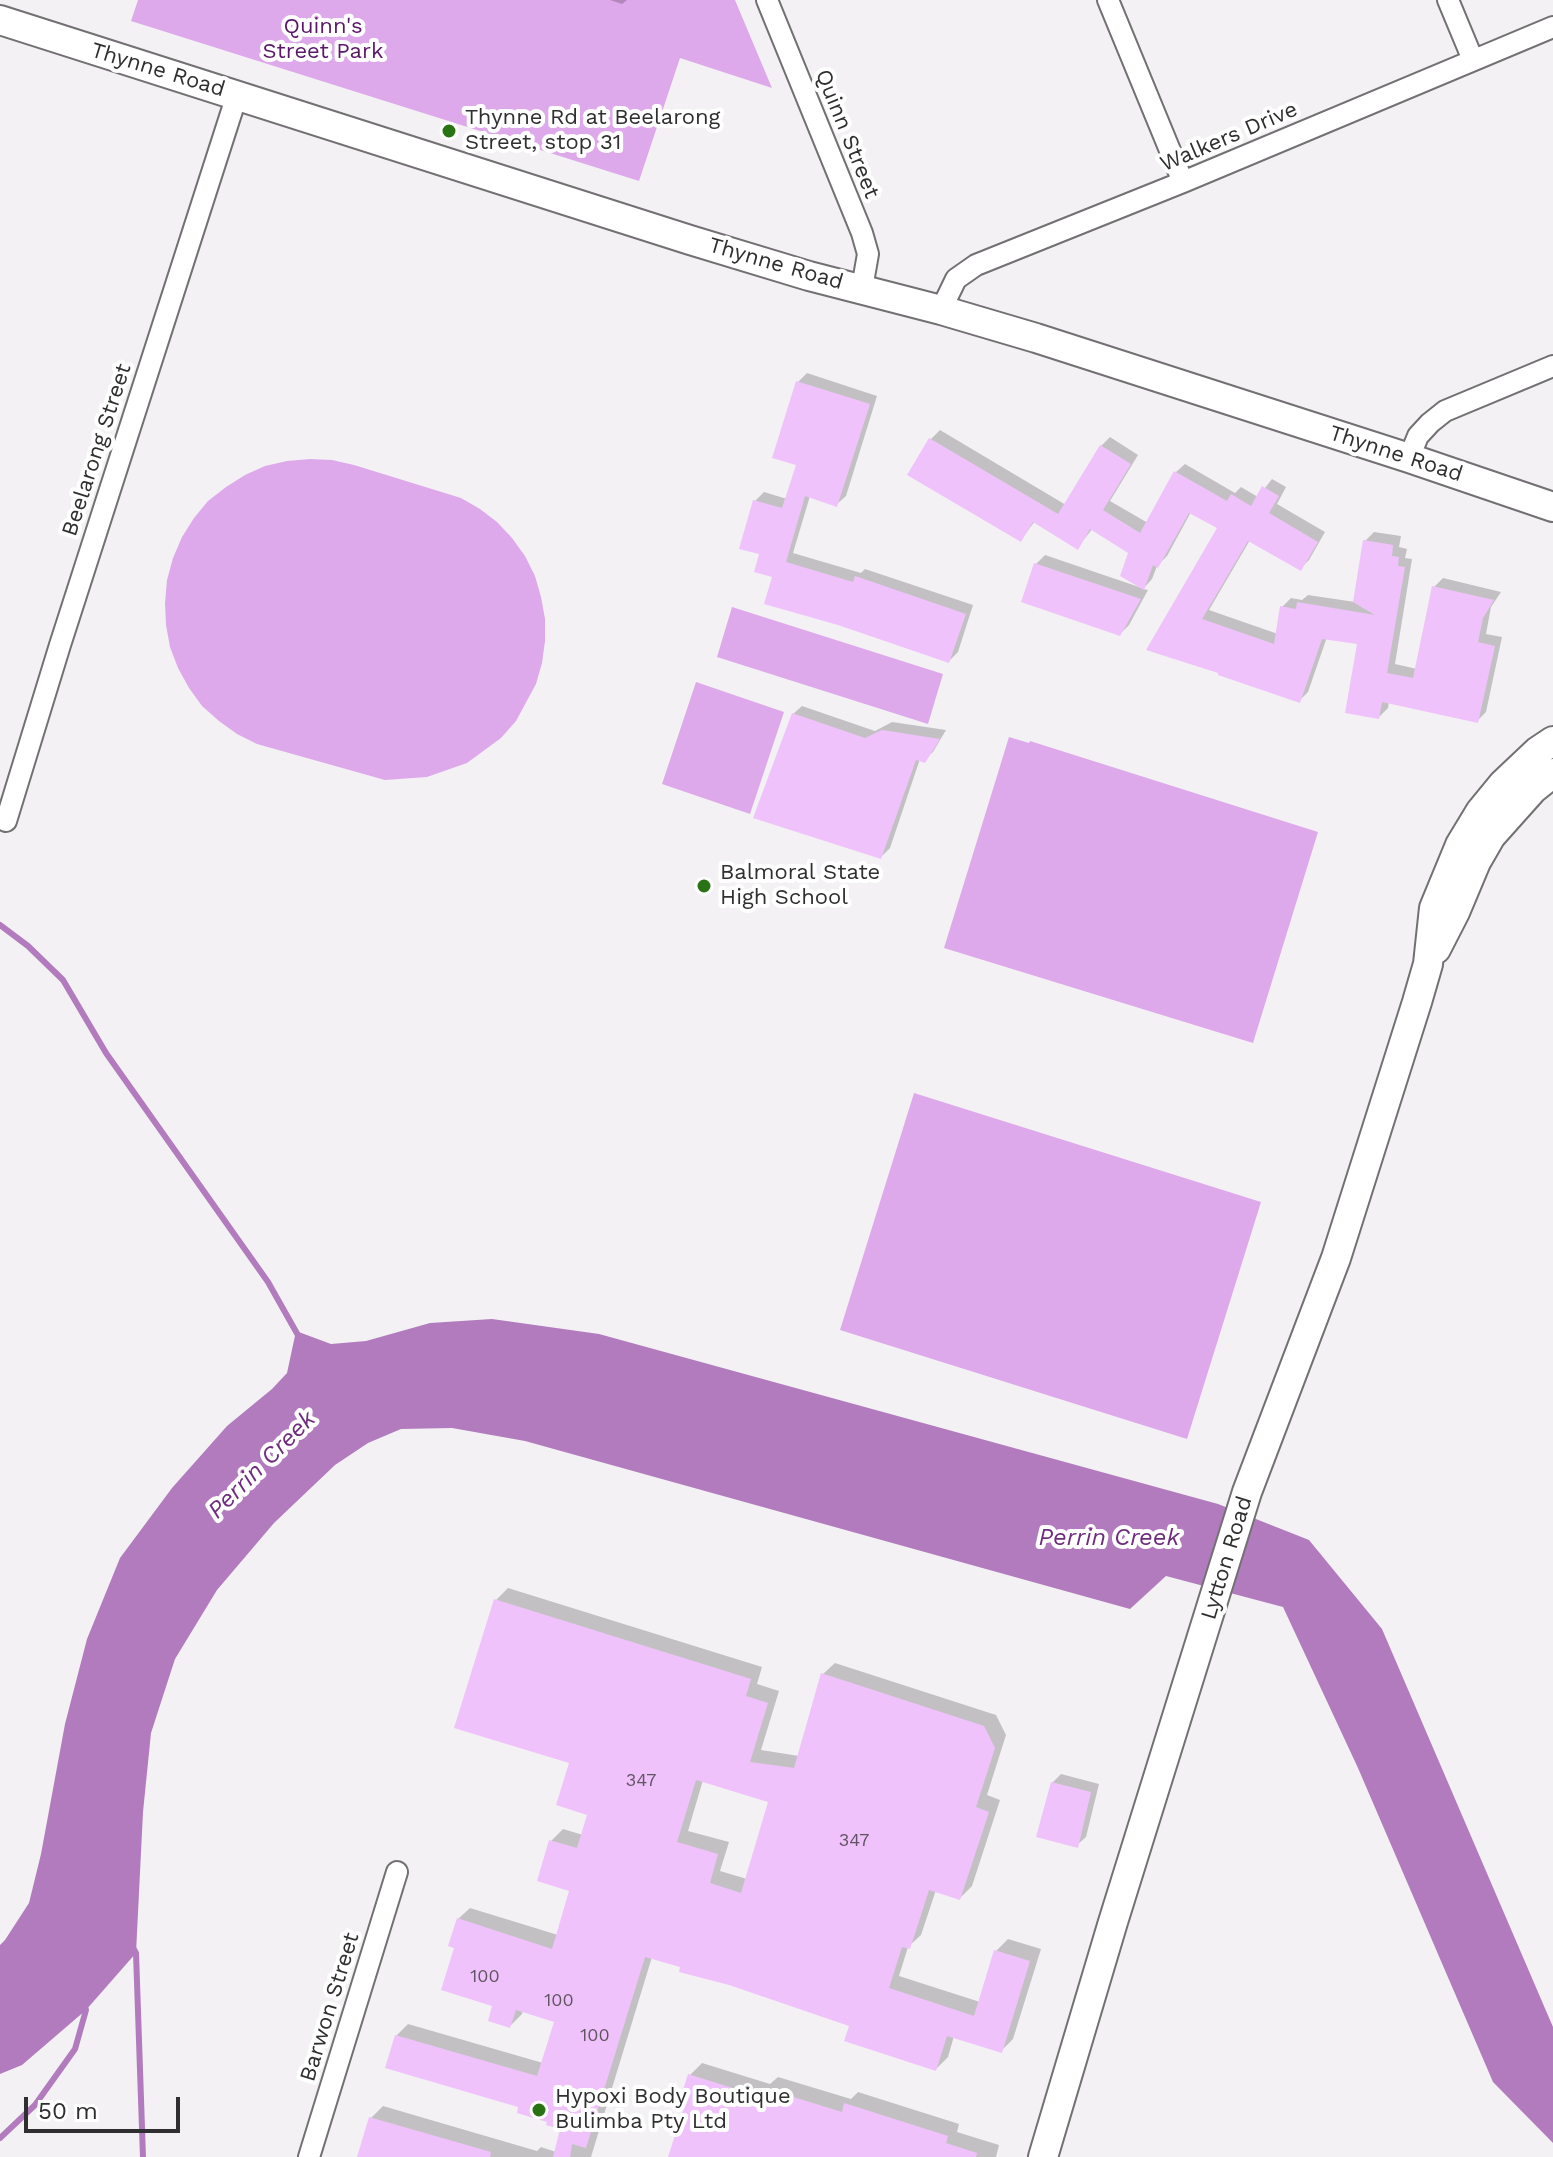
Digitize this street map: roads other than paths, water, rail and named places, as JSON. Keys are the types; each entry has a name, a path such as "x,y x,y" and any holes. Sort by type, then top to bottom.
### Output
{"main road":[{"name":"Thynne Road","path":"0,20 690,240 809,276 941,310 1409,458 1553,507"},
{"name":"Lytton Road","path":"1428,964 1434,908 1460,845 1480,812 1503,784 1553,741"},
{"name":"Lytton Road","path":"1043,2157 1247,1492 1336,1258 1428,964 1491,836 1533,789 1553,773"}],"street":[{"name":"Quinn Street","path":"767,0 862,233 868,254 862,288"},
{"path":"1108,0 1183,182"},
{"path":"1448,0 1473,60"},
{"name":"Walkers Drive","path":"941,310 956,279 976,265 1553,27"},
{"name":"Beelarong Street","path":"6,821 237,95"},
{"path":"1409,458 1418,436 1445,411 1553,366"},
{"name":"Barwon Street","path":"309,2157 397,1872"}],"water":[{"name":"Perrin Creek","path":"492,1319 599,1334 1218,1504 1309,1540 1382,1629 1553,2027 1553,2143 1493,2082 1358,1768 1283,1607 1166,1576 1130,1609 525,1441 452,1428 401,1429 368,1443 335,1465 274,1523 217,1590 175,1659 151,1733 143,1812 136,1953 86,2010 22,2065 0,2074 0,1945 29,1903 65,1724 87,1639 120,1558 172,1488 227,1426 287,1373 296,1331 331,1344 366,1341 430,1323"}],"waterway":[{"path":"0,925 28,946 63,980 106,1053 268,1282 299,1337"},
{"path":"132,1946 136,1953 143,2157"},
{"path":"0,2138 35,2105 75,2049 86,2010 84,2004"}],"place":[{"name":"Thynne Rd at Beelarong Street, stop 31","path":"449,131"},
{"name":"Balmoral State High School","path":"704,886"},
{"name":"Hypoxi Body Boutique Bulimba Pty Ltd","path":"539,2110"}],"park label":[{"name":"Quinn's Street Park","path":"323,40"}]}
